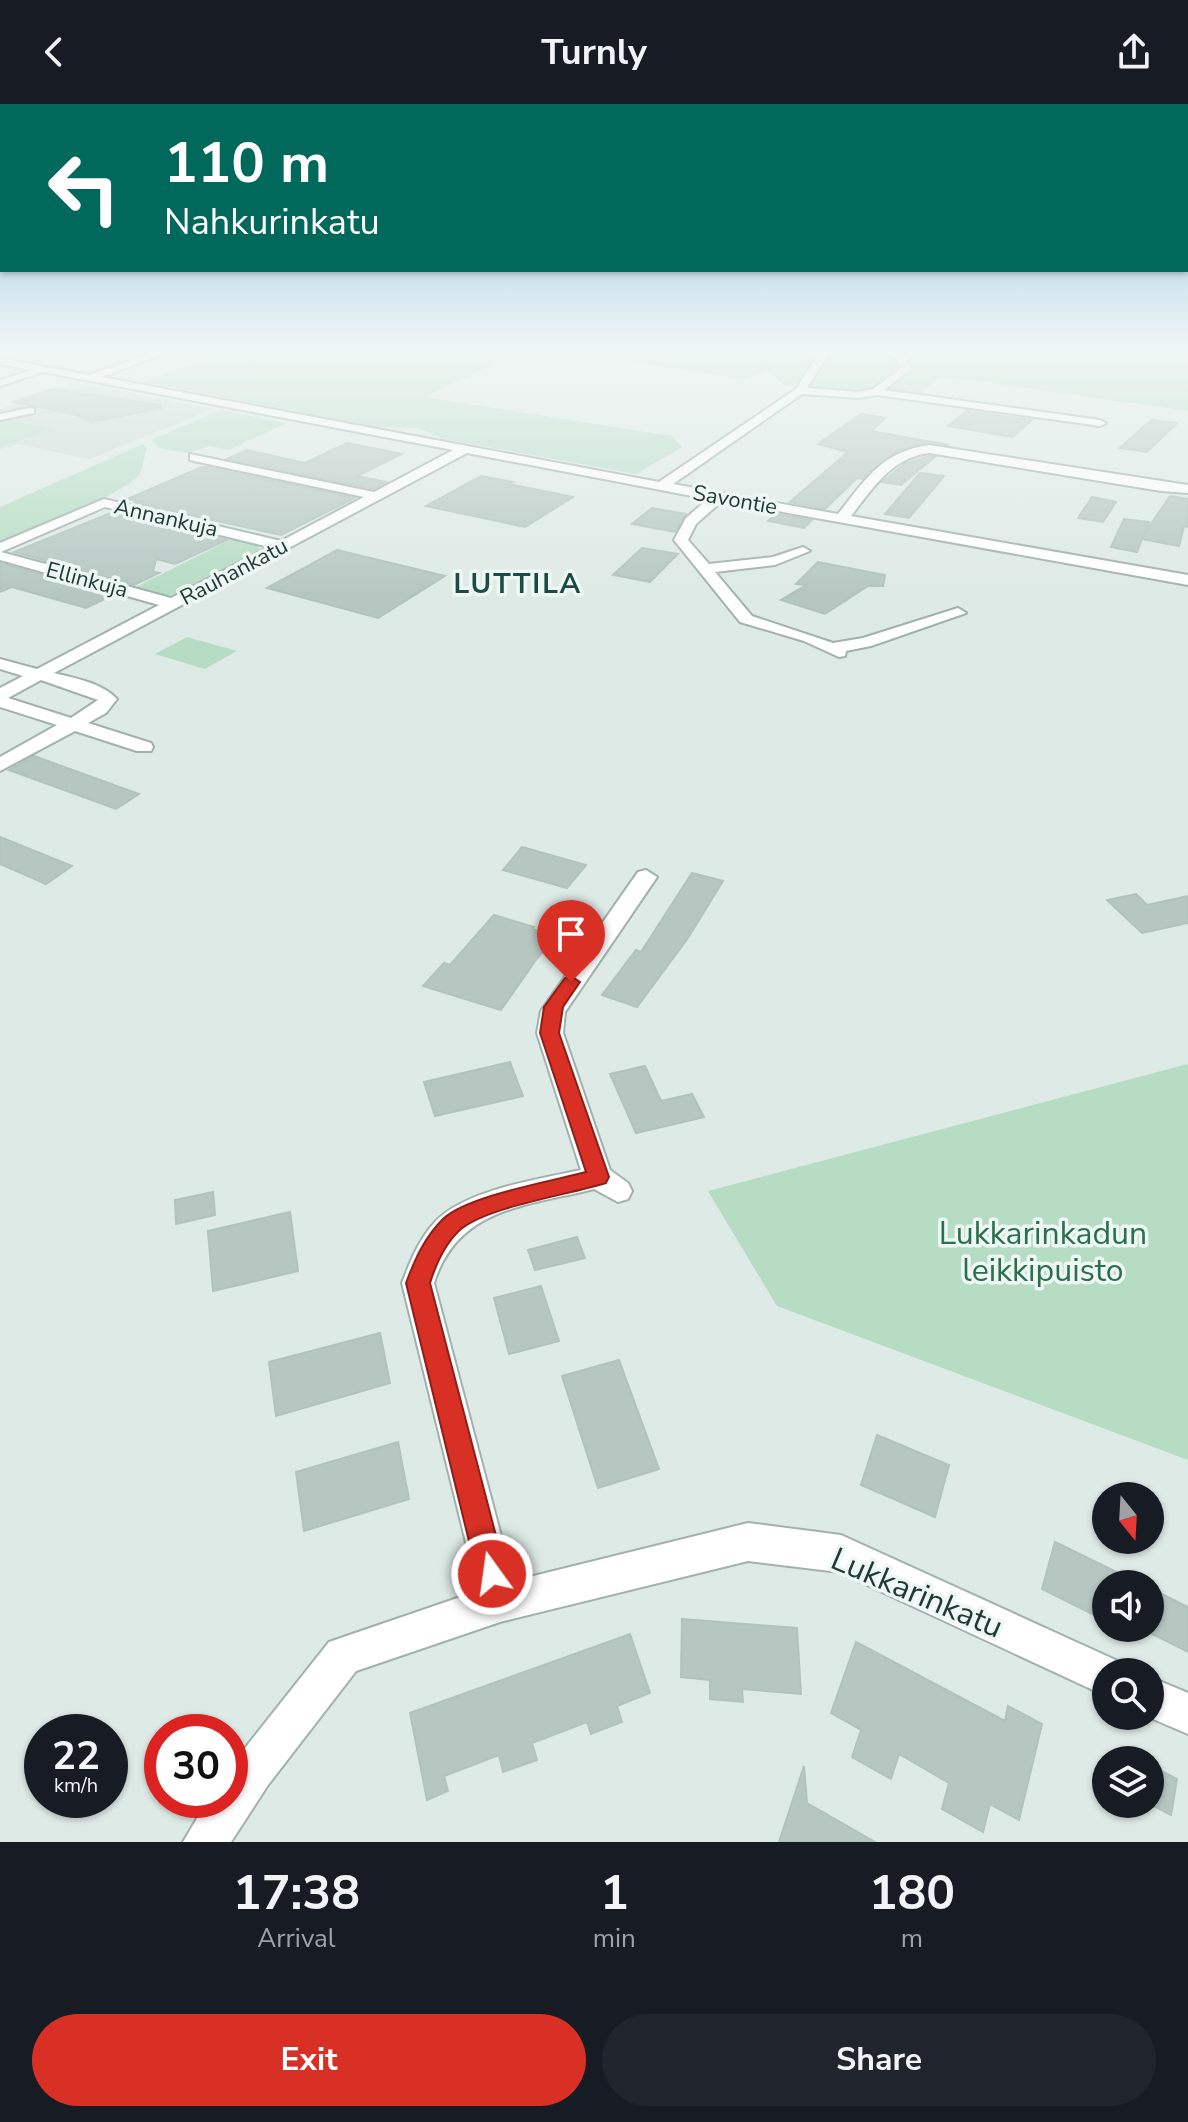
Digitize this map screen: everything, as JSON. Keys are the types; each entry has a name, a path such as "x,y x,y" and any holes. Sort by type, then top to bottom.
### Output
{"street":[{"name":"Savontie","path":"381,432 719,497 1187,578"},
{"path":"662,486 740,432"},
{"name":"Rauhankatu","path":"0,695 467,448"},
{"path":"842,518 882,468 909,452 929,449 1188,489"},
{"path":"194,457 375,496"},
{"path":"719,497 682,532 681,540 746,619 810,638 835,650 958,613"},
{"name":"Annankuja","path":"51,526 104,503 284,546"},
{"name":"Ellinkuja","path":"0,548 51,526"},
{"path":"705,569 775,561 803,551"},
{"name":"Ellinkuja","path":"0,556 174,604"},
{"path":"0,664 36,676 58,679 108,699 100,709 0,765"},
{"path":"0,701 144,747"},
{"path":"500,1603 418,1283 427,1256 453,1223 482,1208 608,1184 550,1033 553,1011 646,877"},
{"name":"Lukkarinkatu","path":"205,1842 253,1770 343,1656 500,1603 748,1542 841,1554 1092,1670"},
{"path":"1164,1703 1188,1714"}],"shaded area":[{"path":"0,432 156,432 89,459 18,444 0,450"}],"green space":[{"path":"0,432 44,432 0,447"},
{"path":"169,432 267,432 229,450 210,446 187,453 159,448 151,440"},
{"path":"428,432 647,432 672,436 682,447 636,474 444,439"},
{"path":"143,444 147,448 140,474 129,484 95,503 0,544 0,507"},
{"path":"234,538 257,545 260,550 174,594 163,596 134,588"},
{"path":"187,637 237,651 205,669 155,654"},
{"name":"Lukkarinkadun leikkipuisto","path":"1188,1064 1188,1460 777,1306 708,1191"}],"building":[{"path":"835,432 877,432 949,445 928,442 897,451 862,479 857,478 825,509 790,502 848,452 818,444"},
{"path":"984,432 1018,432 1012,437"},
{"path":"1138,432 1168,432 1147,452 1120,448"},
{"path":"347,443 402,454 357,476 386,482 374,489 227,459 247,450 305,463"},
{"path":"935,457 901,485 882,482 905,464"},
{"path":"202,467 355,498 281,535 127,499"},
{"path":"920,473 944,476 909,518 885,514"},
{"path":"481,476 573,497 525,527 426,506"},
{"path":"1170,496 1188,499 1188,527 1184,526 1179,546 1142,539 1137,552 1111,547 1124,519 1149,522 1144,534"},
{"path":"1092,497 1116,502 1103,522 1078,518"},
{"path":"652,508 686,514 675,532 632,524"},
{"path":"113,512 227,540 175,564 156,559 153,572 159,573 134,585 14,552"},
{"path":"776,514 812,520 804,528 768,521"},
{"path":"642,548 678,554 650,582 613,575"},
{"path":"337,550 445,576 378,618 267,588"},
{"path":"818,562 885,575 883,586 868,586 825,614 781,600 806,585 796,584"},
{"path":"0,563 113,595 86,608 12,587 0,592"},
{"path":"34,756 139,794 116,809 9,770"},
{"path":"0,837 72,866 46,884 0,864"},
{"path":"522,847 586,865 567,888 503,870"},
{"path":"692,873 723,881 688,938 637,1007 602,995 636,950 641,952"},
{"path":"1136,894 1147,905 1188,896 1188,923 1142,933 1107,900"},
{"path":"494,915 534,927 532,929 545,933 541,937 553,941 501,1010 423,986 444,963 450,965"},
{"path":"510,1062 523,1096 435,1116 424,1082"},
{"path":"645,1066 661,1101 692,1094 704,1117 636,1133 610,1074"},
{"path":"213,1192 215,1215 176,1224 175,1200"},
{"path":"290,1212 298,1271 213,1291 208,1231"},
{"path":"577,1237 585,1258 535,1270 528,1250"},
{"path":"541,1286 559,1341 509,1354 494,1298"},
{"path":"380,1333 390,1383 276,1416 269,1362"},
{"path":"619,1360 659,1469 598,1488 562,1376"},
{"path":"877,1435 949,1465 935,1517 861,1485"},
{"path":"398,1442 409,1499 304,1531 296,1472"},
{"path":"1055,1542 1112,1570 1092,1570 1092,1614 1042,1589"},
{"path":"1164,1595 1188,1607 1188,1652 1164,1640"},
{"path":"682,1619 797,1628 801,1694 742,1689 743,1702 710,1699 710,1680 681,1677"},
{"path":"630,1634 650,1693 617,1706 622,1722 591,1734 587,1722 532,1743 537,1760 503,1772 499,1755 444,1776 448,1791 427,1800 410,1713"},
{"path":"856,1642 1005,1721 1008,1706 1042,1724 1019,1820 990,1804 983,1832 942,1809 949,1783 899,1754 891,1779 852,1757 861,1730 831,1713"},
{"path":"804,1766 807,1803 875,1842 779,1842"},
{"path":"1164,1772 1177,1779 1171,1815 1164,1811"}],"district":[{"name":"LUTTILA","path":"518,584"}],"route":[{"path":"492,1574 418,1283 427,1256 453,1223 482,1208 598,1177 550,1033 554,1007 571,982"}]}
